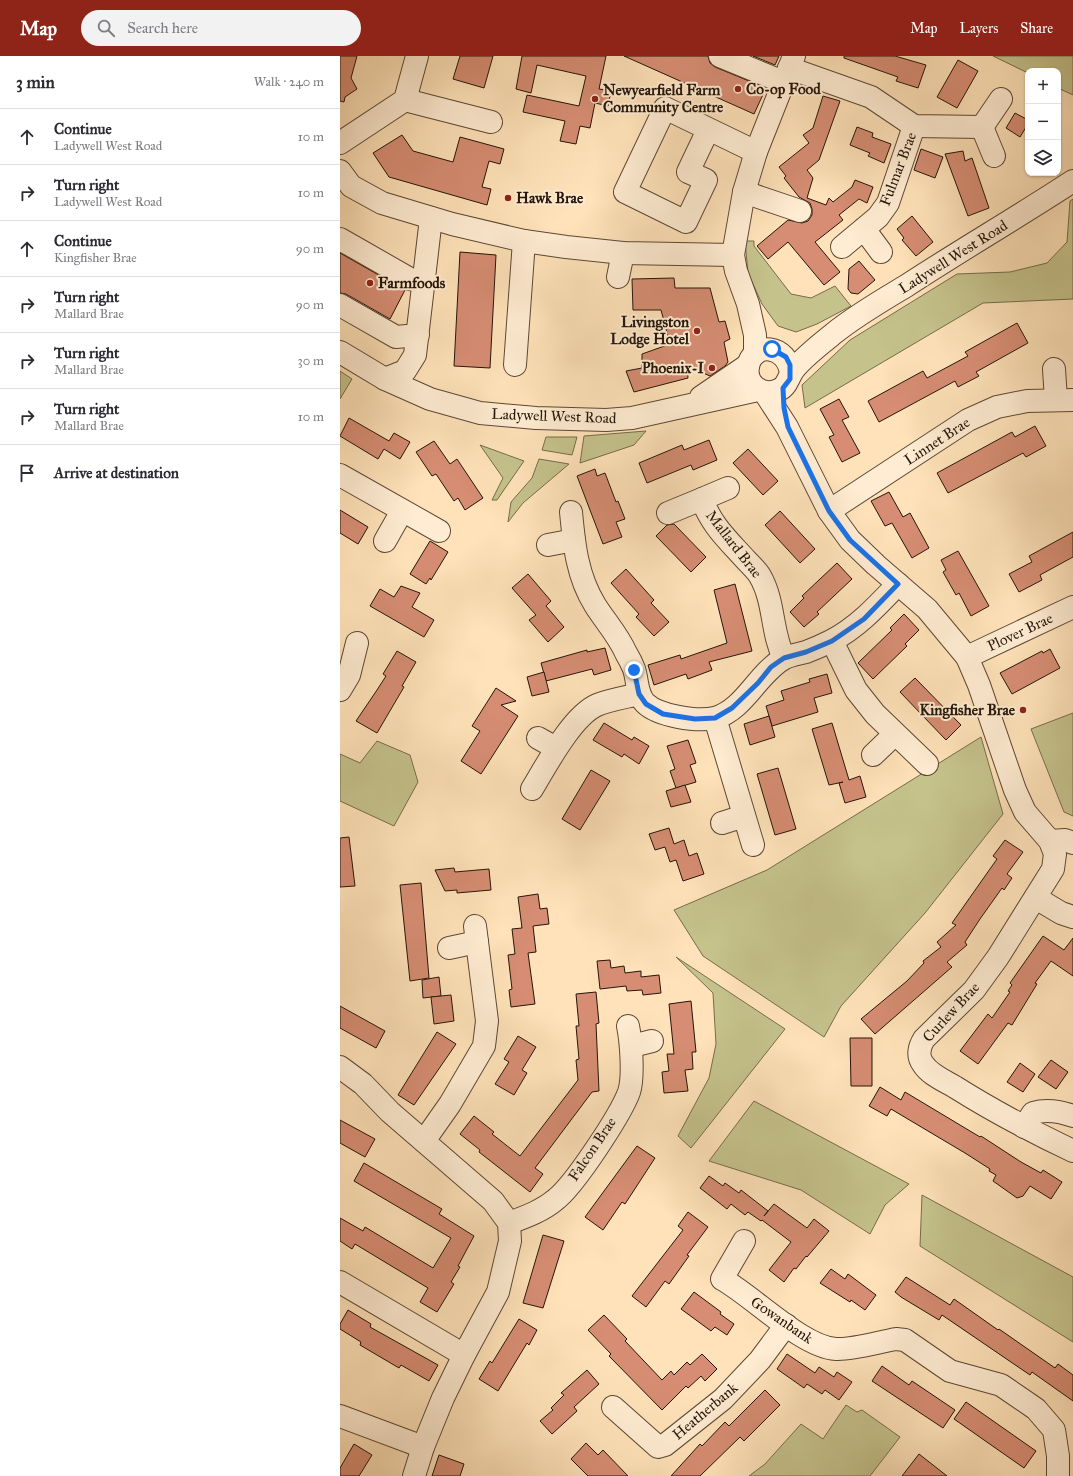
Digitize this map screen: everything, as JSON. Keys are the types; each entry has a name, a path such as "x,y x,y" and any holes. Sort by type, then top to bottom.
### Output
{"street":[{"path":"340,143 405,100 417,56"},
{"name":"Fulmar Brae","path":"720,56 789,69 871,98 914,126 982,127"},
{"path":"764,355 755,335 748,304 736,271 733,255 744,192 756,152 789,69"},
{"path":"994,156 982,127 1001,99"},
{"path":"405,100 490,122"},
{"path":"708,130 688,172 706,180 686,222 625,192 665,108 756,152"},
{"name":"Fulmar Brae","path":"842,247 878,217 888,203 914,126"},
{"path":"340,171 351,186 382,203 431,218 524,241 566,248 623,253 733,255"},
{"name":"Ladywell West Road","path":"340,352 385,379 440,402 480,413 522,417 606,420 632,418 685,407 774,386 833,334 934,268 1073,181"},
{"path":"744,192 800,211"},
{"path":"385,379 405,370 415,354 431,218"},
{"path":"864,229 881,252"},
{"path":"340,239 410,280 424,282"},
{"path":"515,365 524,241"},
{"path":"618,277 623,253"},
{"path":"340,305 396,337 418,335"},
{"name":"Ladywell West Road","path":"685,407 715,389 764,355 833,334"},
{"path":"764,355 786,357 790,365 774,386"},
{"path":"764,355 749,379 774,386 784,408 788,427 829,511 850,540 927,609 966,657"},
{"name":"Linnet Brae","path":"829,511 968,420 997,407 1027,401 1064,400 1054,369"},
{"path":"340,475 439,531"},
{"name":"Mallard Brae","path":"668,513 728,488"},
{"name":"Mallard Brae","path":"702,499 708,515 722,535 760,576 771,601 778,644 784,658"},
{"path":"385,541 402,510"},
{"path":"571,512 574,540 583,582 595,605 614,630 624,648 634,670 639,694 646,704 663,714 695,719 715,718 732,708 758,683 771,667 784,658 806,652 832,641 864,619 898,584"},
{"path":"548,545 574,540"},
{"name":"Plover Brae","path":"966,657 1073,607"},
{"path":"832,641 856,690 875,714 927,764"},
{"path":"343,679 357,643"},
{"name":"Curlew Brae","path":"966,657 979,685 1015,790 1025,812 1050,841 1055,854 1053,869 998,957 974,990 924,1039 919,1047 920,1056 923,1064 934,1074 1024,1127 1073,1151"},
{"path":"532,789 547,743 586,711 598,704 639,694"},
{"path":"715,718 753,845"},
{"path":"874,755 895,734"},
{"path":"722,823 744,816"},
{"path":"1050,841 1065,840 1073,844"},
{"path":"1036,898 1073,917"},
{"path":"424,1142 450,1104 484,1046 487,1022 476,934 449,948"},
{"name":"Falcon Brae","path":"509,1223 531,1215 556,1200 580,1171 611,1124 629,1091 637,1038"},
{"path":"340,1067 363,1084 390,1112 493,1201 509,1223 510,1241 498,1292 464,1354 443,1398 423,1447 414,1476"},
{"path":"1024,1127 1033,1113 1041,1111 1058,1111 1073,1116"},
{"name":"Gowanbank","path":"744,1241 722,1279 816,1343 836,1349 896,1339 905,1340 957,1374 1001,1385 1036,1409 1054,1430 1058,1456 1058,1476"},
{"path":"340,1282 464,1354"},
{"name":"Heatherbank","path":"613,1407 658,1447 665,1445 723,1399 760,1360 786,1324"},
{"path":"340,1417 423,1447"}],"shaded area":[{"path":"993,56 1073,56 1073,95 1061,89 1061,68 1025,68 1025,72"},
{"path":"1073,199 1073,299 983,303 805,408 802,385 850,340 957,274 1010,272 1047,263 1067,242 1070,201"},
{"path":"745,241 754,241 754,246 791,294 811,298 835,286 851,306 817,324 796,332 778,326 762,304 748,273"},
{"path":"340,371 352,379 340,399"},
{"path":"646,431 634,445 580,463 584,436"},
{"path":"546,437 577,437 572,455 542,450"},
{"path":"480,445 524,461 497,500 492,500 503,478"},
{"path":"539,459 569,464 523,503 508,522 511,502 532,478"},
{"path":"1073,713 1073,816 1064,812 1031,729"},
{"path":"981,737 1003,814 925,913 841,1006 824,1037 703,956 674,910 767,870"},
{"path":"377,741 410,755 418,782 394,826 340,801 340,754 360,763"},
{"path":"676,957 785,1029 691,1148 678,1136 709,1078 716,1044 713,993"},
{"path":"754,1101 909,1184 885,1205 870,1234 801,1190 709,1161"},
{"path":"922,1195 1073,1277 1073,1342 920,1246"},
{"path":"846,1405 857,1412 862,1410 900,1437 870,1476 749,1476 765,1464 801,1424 823,1439"}],"building":[{"path":"340,56 357,56 351,78 357,89 345,97 344,102 340,101"},
{"path":"460,56 493,56 484,88 453,79"},
{"name":"Newyearfield Farm Community Centre","path":"522,56 606,56 599,89 611,91 608,106 595,103 590,128 580,126 576,144 560,141 565,121 523,112 527,95 579,106 586,76 537,65 531,93 516,89"},
{"path":"624,56 708,56 710,63 715,67 766,88 754,114"},
{"path":"753,56 779,56 775,65"},
{"path":"844,56 895,56 926,65 918,88 896,81 898,77 844,58"},
{"path":"958,60 978,71 957,108 937,97"},
{"path":"823,96 840,101 819,160 807,170 813,178 807,198 826,205 829,198 833,202 852,187 855,180 873,187 867,203 859,199 839,215 843,220 815,242 840,272 824,285 788,242 768,259 757,246 788,220 802,223 808,221 812,215 810,203 799,197 784,178 786,176 779,167 809,143 803,135 813,128"},
{"path":"1015,113 1025,118 1025,129 1020,137 1006,128"},
{"path":"857,127 873,133 872,137 891,144 884,163 868,156 870,153 850,145"},
{"path":"402,135 413,151 453,162 460,137 504,149 500,164 489,161 482,187 491,189 487,205 389,177 373,153"},
{"path":"921,149 943,157 935,178 914,170"},
{"path":"963,151 965,161 972,158 989,208 968,216 945,154"},
{"path":"912,216 933,242 916,256 902,240 904,238 897,229"},
{"path":"460,252 496,255 490,368 454,366"},
{"name":"Farmfoods","path":"340,253 405,290 390,319 346,294 340,293"},
{"path":"859,261 875,280 858,294 851,293 848,289 849,269"},
{"name":"Livingston Lodge Hotel","path":"674,278 675,288 710,288 719,322 725,321 730,339 724,342 728,362 725,366 710,376 687,366 688,378 634,392 626,371 642,368 642,354 670,344 661,310 633,310 632,279"},
{"path":"1017,323 1028,343 976,372 979,376 958,387 955,381 879,422 868,401 923,371 927,378 968,356 965,352"},
{"path":"839,399 849,417 842,420 860,453 842,462 829,437 834,435 820,409"},
{"path":"349,418 389,441 394,433 410,442 400,459 384,449 378,459 340,436"},
{"path":"1035,426 1046,446 1026,457 1023,453 948,493 937,473 1012,432 1015,437"},
{"path":"709,440 717,460 693,470 691,465 647,483 639,463 682,445 684,450"},
{"path":"434,441 450,464 457,459 483,498 465,510 458,498 454,501 436,474 432,476 416,452"},
{"path":"748,449 778,481 763,495 733,463"},
{"path":"595,469 597,476 605,473 616,502 618,501 625,519 616,522 622,537 603,544 577,476"},
{"path":"889,492 903,517 910,513 929,548 912,558 892,523 885,526 871,501"},
{"path":"340,510 368,527 358,544 340,533"},
{"path":"780,511 815,549 800,563 765,525"},
{"path":"674,524 706,557 691,572 656,536 667,525"},
{"path":"1073,532 1073,557 1040,575 1042,580 1019,592 1009,574 1032,562 1029,556"},
{"path":"430,541 448,552 431,580 430,578 426,584 410,574"},
{"path":"958,551 989,606 971,616 959,593 956,595 943,572 946,570 941,560"},
{"path":"837,563 852,579 817,612 819,614 804,627 790,612 804,598 802,596"},
{"path":"626,569 654,600 651,603 669,622 654,636 636,617 639,614 611,583"},
{"path":"528,574 551,601 546,606 564,627 548,642 529,620 536,615 512,588"},
{"path":"735,584 752,651 709,662 712,670 688,679 686,674 654,685 648,665 680,655 681,659 727,643 714,590"},
{"path":"401,586 420,593 412,607 434,620 424,637 370,606 380,589 394,597"},
{"path":"904,614 919,630 905,644 907,646 873,679 858,663 892,630 890,628"},
{"path":"605,648 611,670 594,675 592,669 546,681 541,663 587,650 587,652"},
{"path":"1050,649 1060,668 1012,694 1000,673 1042,651 1043,653"},
{"path":"397,651 416,662 402,686 404,687 377,733 356,721 386,676 383,674"},
{"path":"544,672 549,692 532,696 527,677"},
{"path":"827,674 832,693 814,698 818,712 772,726 766,706 784,700 781,691 810,682 809,679"},
{"path":"915,678 961,725 946,740 900,692"},
{"path":"496,688 516,701 501,705 518,716 481,774 461,761 480,731 472,726"},
{"path":"769,716 775,737 750,745 744,724"},
{"path":"604,723 632,740 634,737 649,746 639,764 624,754 622,757 593,740"},
{"path":"832,723 849,780 860,776 866,797 845,803 839,783 843,782 829,785 812,729"},
{"path":"688,740 696,763 690,765 696,782 676,788 670,771 675,769 667,746"},
{"path":"778,768 796,829 775,835 757,774"},
{"path":"591,770 610,781 580,830 562,819"},
{"path":"685,785 691,802 671,807 666,791"},
{"path":"669,828 674,844 684,840 689,856 697,853 704,874 683,881 676,860 670,862 665,847 655,850 649,834"},
{"path":"349,837 355,886 340,887 340,838"},
{"path":"1005,840 1023,852 1007,874 1012,878 1004,890 1002,888 980,919 965,942 967,945 947,962 952,967 875,1034 861,1019 907,981 924,963 923,961 941,947 937,942 956,925 952,923 997,859 993,856"},
{"path":"454,868 455,872 489,869 491,890 457,893 457,890 445,891 435,870"},
{"path":"421,883 429,978 410,981 400,885"},
{"path":"538,894 540,909 547,908 549,924 533,926 536,952 528,953 535,1004 511,1007 509,990 512,989 508,955 515,954 512,929 522,928 518,897"},
{"path":"1043,936 1064,950 1073,938 1073,976 1051,961 1035,983 1037,984 1012,1025 1008,1023 978,1064 960,1051 988,1014 992,1018 1010,992 1008,991 1012,985 1010,983"},
{"path":"610,960 611,968 624,966 625,973 641,971 641,977 659,975 661,993 643,995 642,990 627,991 626,986 600,989 597,961"},
{"path":"439,977 441,996 423,998 422,980"},
{"path":"596,992 599,1023 596,1024 599,1091 592,1092 535,1168 543,1174 530,1192 479,1152 480,1150 460,1134 474,1116 494,1132 492,1134 520,1156 578,1080 576,1060 579,1059 576,1026 579,1026 576,994"},
{"path":"451,995 454,1021 434,1024 431,997"},
{"path":"691,1001 696,1052 692,1052 693,1069 685,1070 688,1091 664,1093 662,1072 669,1071 667,1054 674,1054 669,1004"},
{"path":"340,1006 385,1031 376,1048 340,1028"},
{"path":"437,1032 456,1044 414,1105 398,1095"},
{"path":"518,1036 536,1047 522,1070 527,1073 514,1095 495,1084 509,1062 504,1059"},
{"path":"850,1038 872,1038 872,1086 851,1086"},
{"path":"1051,1060 1068,1072 1056,1089 1038,1077"},
{"path":"1020,1063 1035,1074 1023,1092 1007,1082"},
{"path":"880,1087 901,1100 905,1092 980,1137 981,1136 1021,1162 1041,1173 1043,1170 1062,1182 1051,1199 1030,1186 1023,1196 1017,1198 993,1181 996,1175 989,1171 990,1169 965,1153 891,1109 887,1116 869,1106"},
{"path":"340,1120 375,1139 365,1157 340,1143"},
{"path":"637,1146 655,1158 625,1204 622,1202 603,1230 585,1217"},
{"path":"364,1163 442,1209 439,1214 474,1236 458,1266 460,1267 451,1282 454,1284 437,1312 420,1302 428,1288 355,1244 352,1249 340,1241 340,1218 363,1231 365,1227 433,1268 451,1238 354,1181"},
{"path":"709,1176 723,1186 725,1183 739,1193 741,1190 768,1211 764,1216 774,1204 807,1228 814,1219 829,1231 796,1269 794,1268 784,1282 769,1270 791,1242 762,1220 761,1221 748,1212 745,1215 731,1204 727,1209 700,1188"},
{"path":"688,1212 708,1227 687,1255 689,1256 669,1284 665,1281 646,1307 632,1296 683,1230 678,1226"},
{"path":"543,1235 564,1241 543,1308 523,1303"},
{"path":"831,1269 845,1279 848,1274 876,1295 865,1310 851,1300 850,1302 820,1283"},
{"path":"906,1277 950,1305 954,1299 1055,1368 1058,1364 1073,1375 1073,1401 1032,1372 1030,1375 942,1315 939,1320 901,1297 895,1292"},
{"path":"694,1292 721,1312 720,1314 734,1324 727,1335 715,1327 711,1331 681,1309"},
{"path":"348,1310 371,1324 370,1327 438,1365 429,1381 401,1365 399,1368 360,1345 361,1342 340,1329 340,1324"},
{"path":"604,1315 627,1339 625,1341 662,1380 671,1371 674,1375 687,1362 690,1365 702,1354 717,1369 705,1381 701,1376 688,1388 686,1386 662,1410 609,1356 611,1354 588,1330"},
{"path":"519,1319 537,1330 529,1345 527,1343 498,1391 479,1379 490,1361 492,1363"},
{"path":"787,1354 815,1373 819,1367 834,1377 837,1372 852,1382 839,1400 825,1390 822,1394 807,1384 804,1388 777,1369"},
{"path":"882,1366 909,1385 912,1381 955,1410 943,1428 872,1381"},
{"path":"587,1370 599,1384 574,1407 577,1411 552,1434 540,1421 553,1410 551,1408 564,1395 561,1393"},
{"path":"765,1390 780,1405 744,1441 740,1437 700,1476 671,1476 700,1444 702,1446 725,1422 729,1426"},
{"path":"966,1402 1036,1451 1024,1468 954,1419"},
{"path":"586,1443 598,1455 603,1450 628,1476 588,1476 571,1459"},
{"path":"354,1444 372,1455 359,1476 340,1476 340,1468"},
{"path":"919,1454 947,1476 902,1476"},
{"path":"439,1455 464,1464 460,1476 432,1476"}],"place":[{"name":"Co-op Food","path":"738,89"},
{"name":"Newyearfield Farm Community Centre","path":"595,99"},
{"name":"Hawk Brae","path":"508,198"},
{"name":"Farmfoods","path":"370,283"},
{"name":"Livingston Lodge Hotel","path":"697,331"},
{"name":"Phoenix-I","path":"712,368"},
{"name":"Kingfisher Brae","path":"1023,710"}],"route":[{"path":"634,670 639,694 646,704 663,714 695,719 715,718 732,708 758,683 771,667 784,658 806,652 832,641 864,619 898,584 850,540 829,511 807,470 788,427 784,408 783,388 790,379 790,365 786,357 780,352 772,349"}]}
